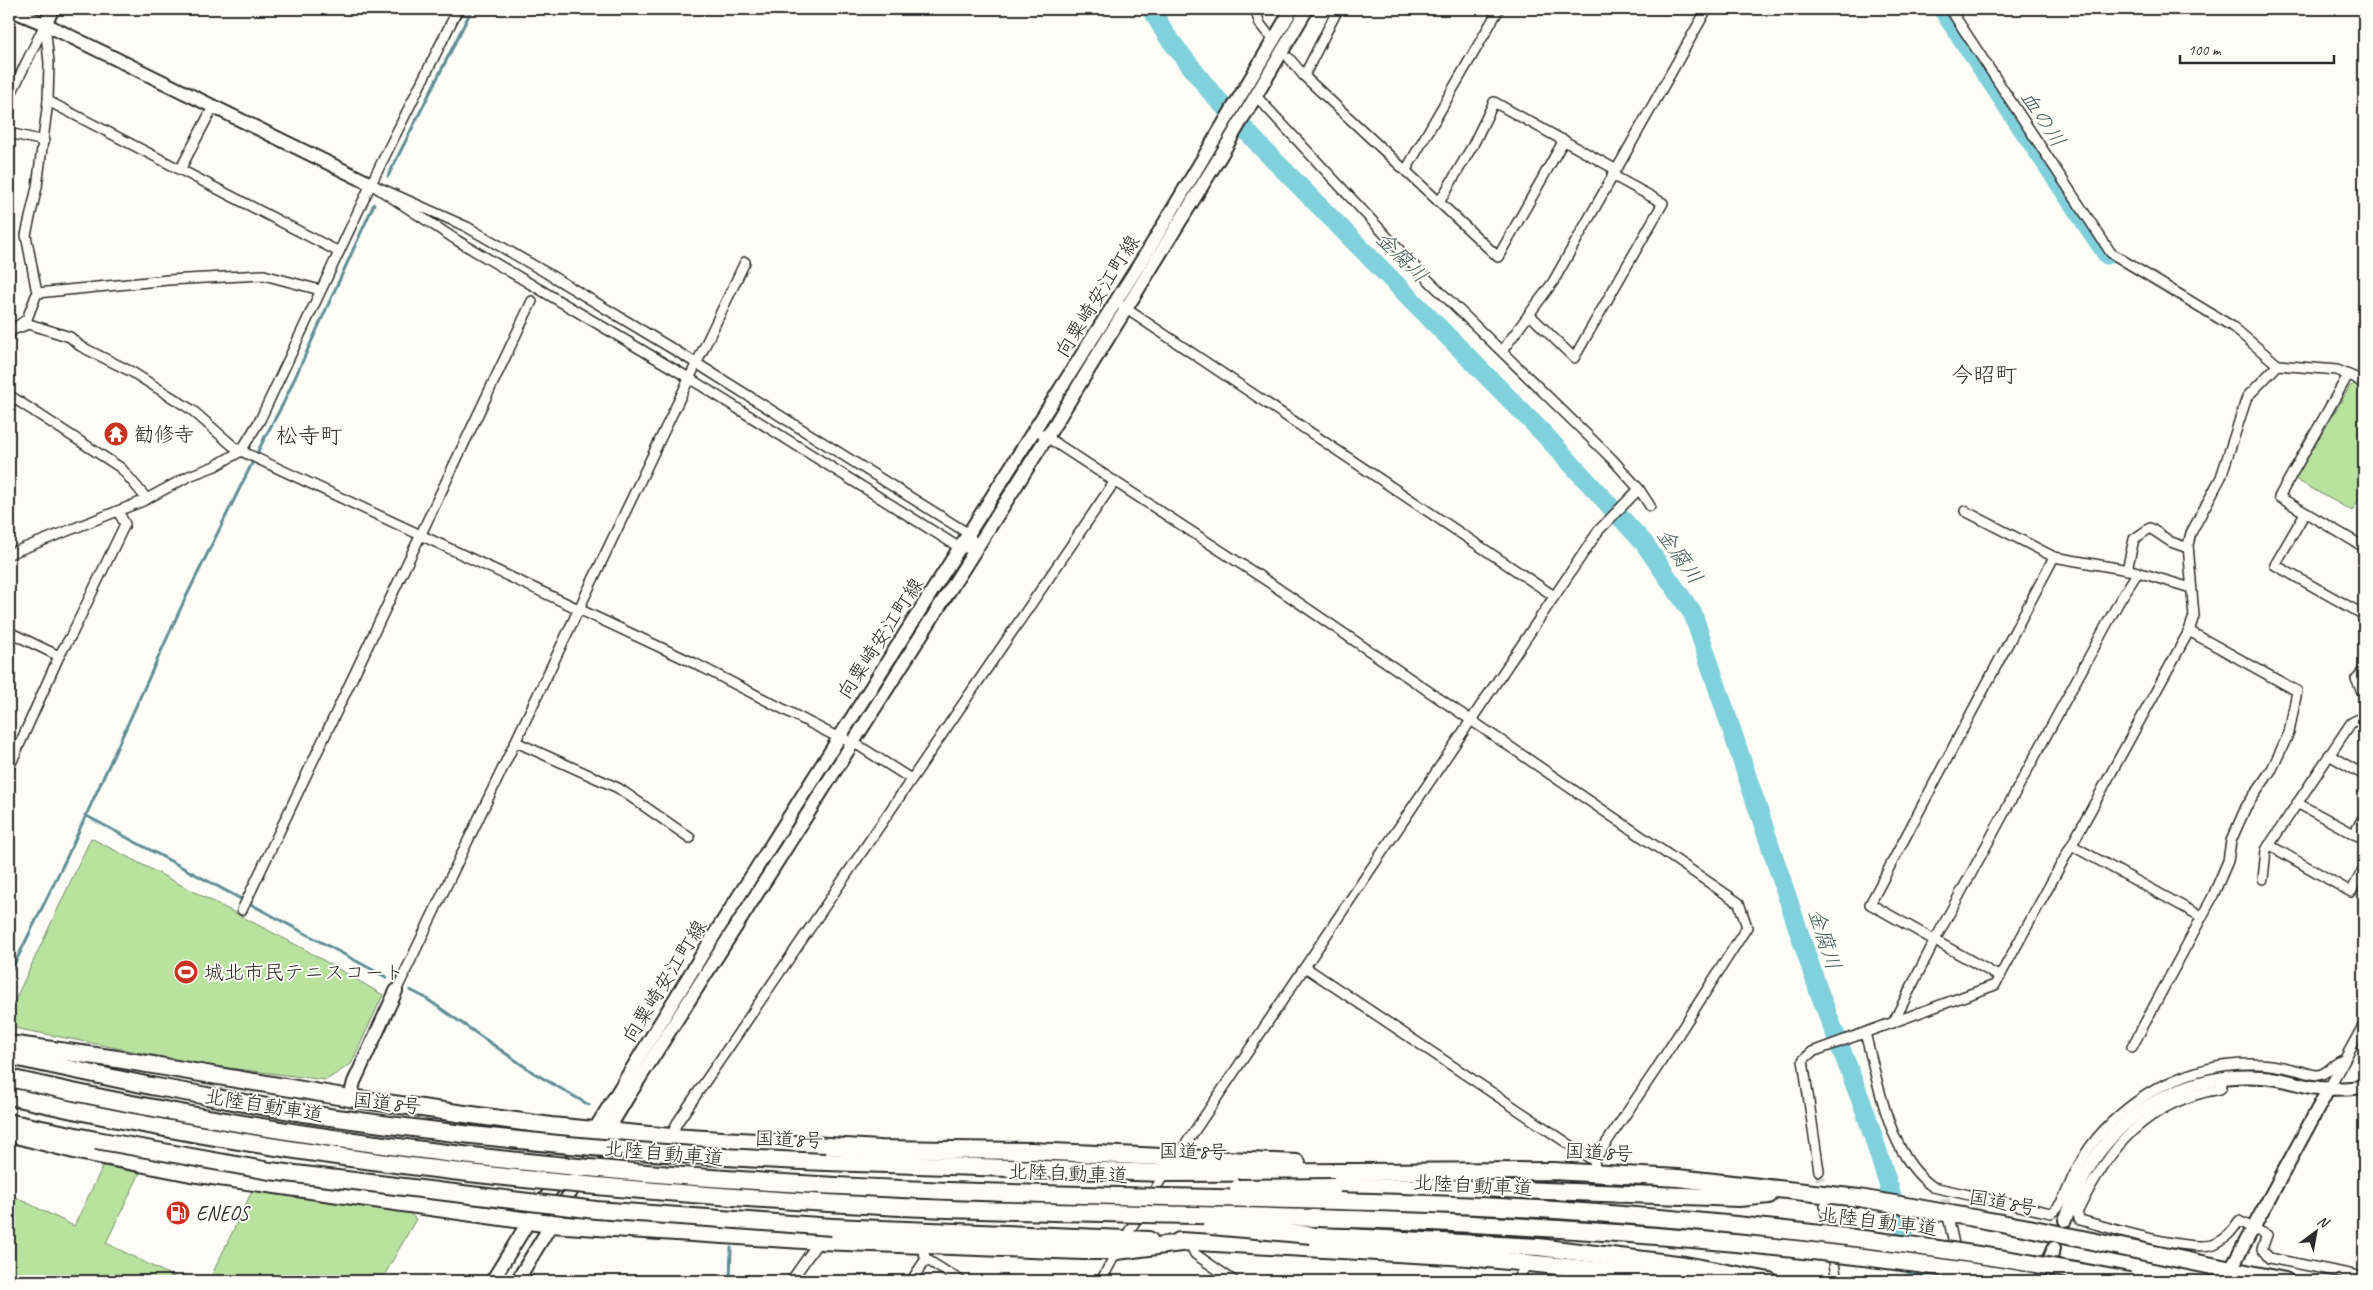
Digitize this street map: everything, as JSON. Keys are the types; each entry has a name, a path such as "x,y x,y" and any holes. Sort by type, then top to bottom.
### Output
{"highway":[{"path":"9,1044 117,1059 350,1098 551,1126 671,1137 880,1148 1031,1151 1177,1157 1350,1166 1399,1171"},
{"name":"国道8号","path":"9,1056 151,1086 344,1119 569,1144 762,1160 1165,1173 1310,1174 1595,1167 1859,1198 2232,1269 2285,1281"},
{"name":"北陸自動車道","path":"9,1078 251,1125 496,1159 762,1182 904,1189 1430,1204 1674,1219 1897,1244 2129,1281"},
{"name":"北陸自動車道","path":"9,1096 136,1123 248,1143 495,1177 636,1191 981,1210 1429,1222 1550,1228 1674,1237 1898,1261 2030,1281"},
{"path":"9,1122 96,1140 270,1171 596,1210 832,1227 1121,1244"},
{"path":"9,1133 78,1151 191,1173 550,1224 819,1241 924,1252 1190,1242 1397,1253 1528,1263 1705,1281"},
{"path":"1038,1193 1268,1188 1493,1189 1739,1198 1803,1192"},
{"path":"981,1210 1032,1215 1152,1221 1311,1235 1538,1247 1684,1265 1770,1281"}],"main road":[{"path":"9,9 45,24 371,184"},
{"path":"45,24 53,9"},
{"name":"向粟崎安江町線","path":"1216,151 1248,85 1292,9"},
{"name":"向粟崎安江町線","path":"492,1281 530,1221 602,1130 853,742 1047,436 1121,306 1216,151 1256,96 1307,9"},
{"name":"向粟崎安江町線","path":"523,1279 550,1224 602,1130 839,738 1035,430 1121,306"},
{"path":"350,1098 354,1082 396,991"},
{"path":"2065,1220 2087,1171 2099,1152 2129,1120 2146,1107 2180,1089 2229,1073 2329,1088 2364,1087"},
{"path":"2232,1269 2329,1088"},
{"path":"2041,1281 2054,1248"}],"street":[{"path":"9,554 147,499 245,452 320,290 458,9"},
{"path":"1259,9 1256,12 1260,24 1268,34"},
{"path":"1304,76 1338,9"},
{"path":"1406,170 1498,9"},
{"path":"1502,350 1553,282 1613,172 1707,9"},
{"path":"1950,9 2111,253 2233,327 2278,365 2322,367 2337,370 2364,384"},
{"path":"9,98 45,24"},
{"path":"10,331 27,319 37,293 26,235 44,141 48,101 49,63 45,24"},
{"path":"1289,58 1304,76 1498,257 1564,140"},
{"path":"1256,96 1419,271 1612,459 1650,506"},
{"path":"48,101 339,252"},
{"path":"1440,201 1473,145 1494,102 1564,140 1663,203 1574,358 1529,314"},
{"path":"180,170 213,107"},
{"path":"9,133 44,141"},
{"path":"371,184 467,227 696,363 969,534 976,548 960,548 689,378 450,236 371,184"},
{"path":"396,991 745,262"},
{"path":"37,293 168,280 264,275 320,290"},
{"path":"244,904 532,301"},
{"path":"1121,306 1554,596"},
{"path":"10,331 30,324 70,337 80,346 132,372 192,410 234,446 245,452 696,664 839,738 853,742 911,779"},
{"path":"1819,1171 1803,1060 1812,1052 1995,985 2189,632 2194,616 2188,548 2191,533 2228,461 2247,397 2278,365"},
{"path":"2348,375 2279,497 2364,547"},
{"path":"9,395 121,468 147,499"},
{"path":"1035,430 1268,581 1739,903 1747,927 1595,1167 1305,967"},
{"path":"671,1137 677,1123 1115,481"},
{"path":"1177,1157 1599,530 1638,492"},
{"path":"9,768 60,656 125,524 118,511"},
{"path":"1965,511 2054,557 2138,572 2191,588"},
{"path":"2306,512 2275,565 2364,615"},
{"path":"2127,570 2134,540 2150,528 2171,542 2188,548"},
{"path":"2000,977 1870,904 2054,557"},
{"path":"1893,1023 1935,940 2120,600 2138,572"},
{"path":"9,632 60,656"},
{"path":"2132,1046 2202,917 2228,861 2231,841 2246,807 2272,769 2290,733 2297,691 2189,632"},
{"path":"2364,670 2356,680 2364,696"},
{"path":"2263,879 2266,850 2269,845 2351,723 2364,716"},
{"path":"516,742 618,788 690,838"},
{"path":"2330,755 2364,775"},
{"path":"2297,803 2364,840"},
{"path":"2354,834 2364,816"},
{"path":"2269,845 2351,892 2364,868"},
{"path":"2073,846 2202,917"},
{"path":"2329,1088 2364,1024"},
{"path":"1862,1034 1894,1136 1905,1158 1924,1181 1944,1194 2051,1213 2059,1208 2074,1174 2095,1140 2130,1105 2153,1090 2180,1077 2204,1069 2229,1073 2277,1066 2318,1075 2327,1071 2337,1062 2344,1060"},
{"path":"2229,1073 2220,1089 2197,1093 2173,1103 2148,1118 2126,1136 2105,1161 2077,1213 2080,1220 2201,1247 2223,1239 2231,1233 2239,1221 2267,1235 2262,1249 2269,1258 2364,1277"},
{"path":"1101,1281 1121,1244 1165,1173"},
{"path":"1825,1206 1837,1281"},
{"path":"1949,1221 1962,1281"},
{"path":"791,1281 819,1241"},
{"path":"1190,1242 1195,1254 1234,1281"},
{"path":"911,1281 924,1252 961,1281"},
{"path":"1516,1281 1528,1263"}],"green space":[{"path":"2356,383 2364,390 2364,491 2352,511 2295,479 2350,386"},
{"name":"城北市民テニスコート","path":"91,838 304,949 383,995 351,1064 326,1080 204,1065 9,1027 9,1013"},
{"path":"103,1166 140,1173 106,1243 182,1281 9,1281 9,1194 74,1226"},
{"path":"252,1191 409,1213 416,1219 381,1281 209,1281"}],"waterway":[{"path":"388,176 472,9"},
{"name":"金腐川","path":"1151,9 1167,36 1210,91 1262,148 1542,432 1644,543 1693,614 1819,992 1865,1111 1919,1281"},
{"name":"血の川","path":"1942,9 2107,255"},
{"path":"9,975 67,857 184,601 283,404 374,204"},
{"path":"85,815 386,977"},
{"path":"410,990 424,997 534,1073 589,1105"},
{"path":"730,1281 731,1248"}],"tunnel":[{"path":"1819,1171 1823,1198"},
{"path":"1945,1199 1948,1216"}],"place":[{"name":"勧修寺","path":"116,434"},
{"name":"城北市民テニスコート","path":"186,972"},
{"name":"ENEOS","path":"178,1213"}],"district":[{"name":"今昭町","path":"1984,374"},
{"name":"松寺町","path":"309,435"}]}
